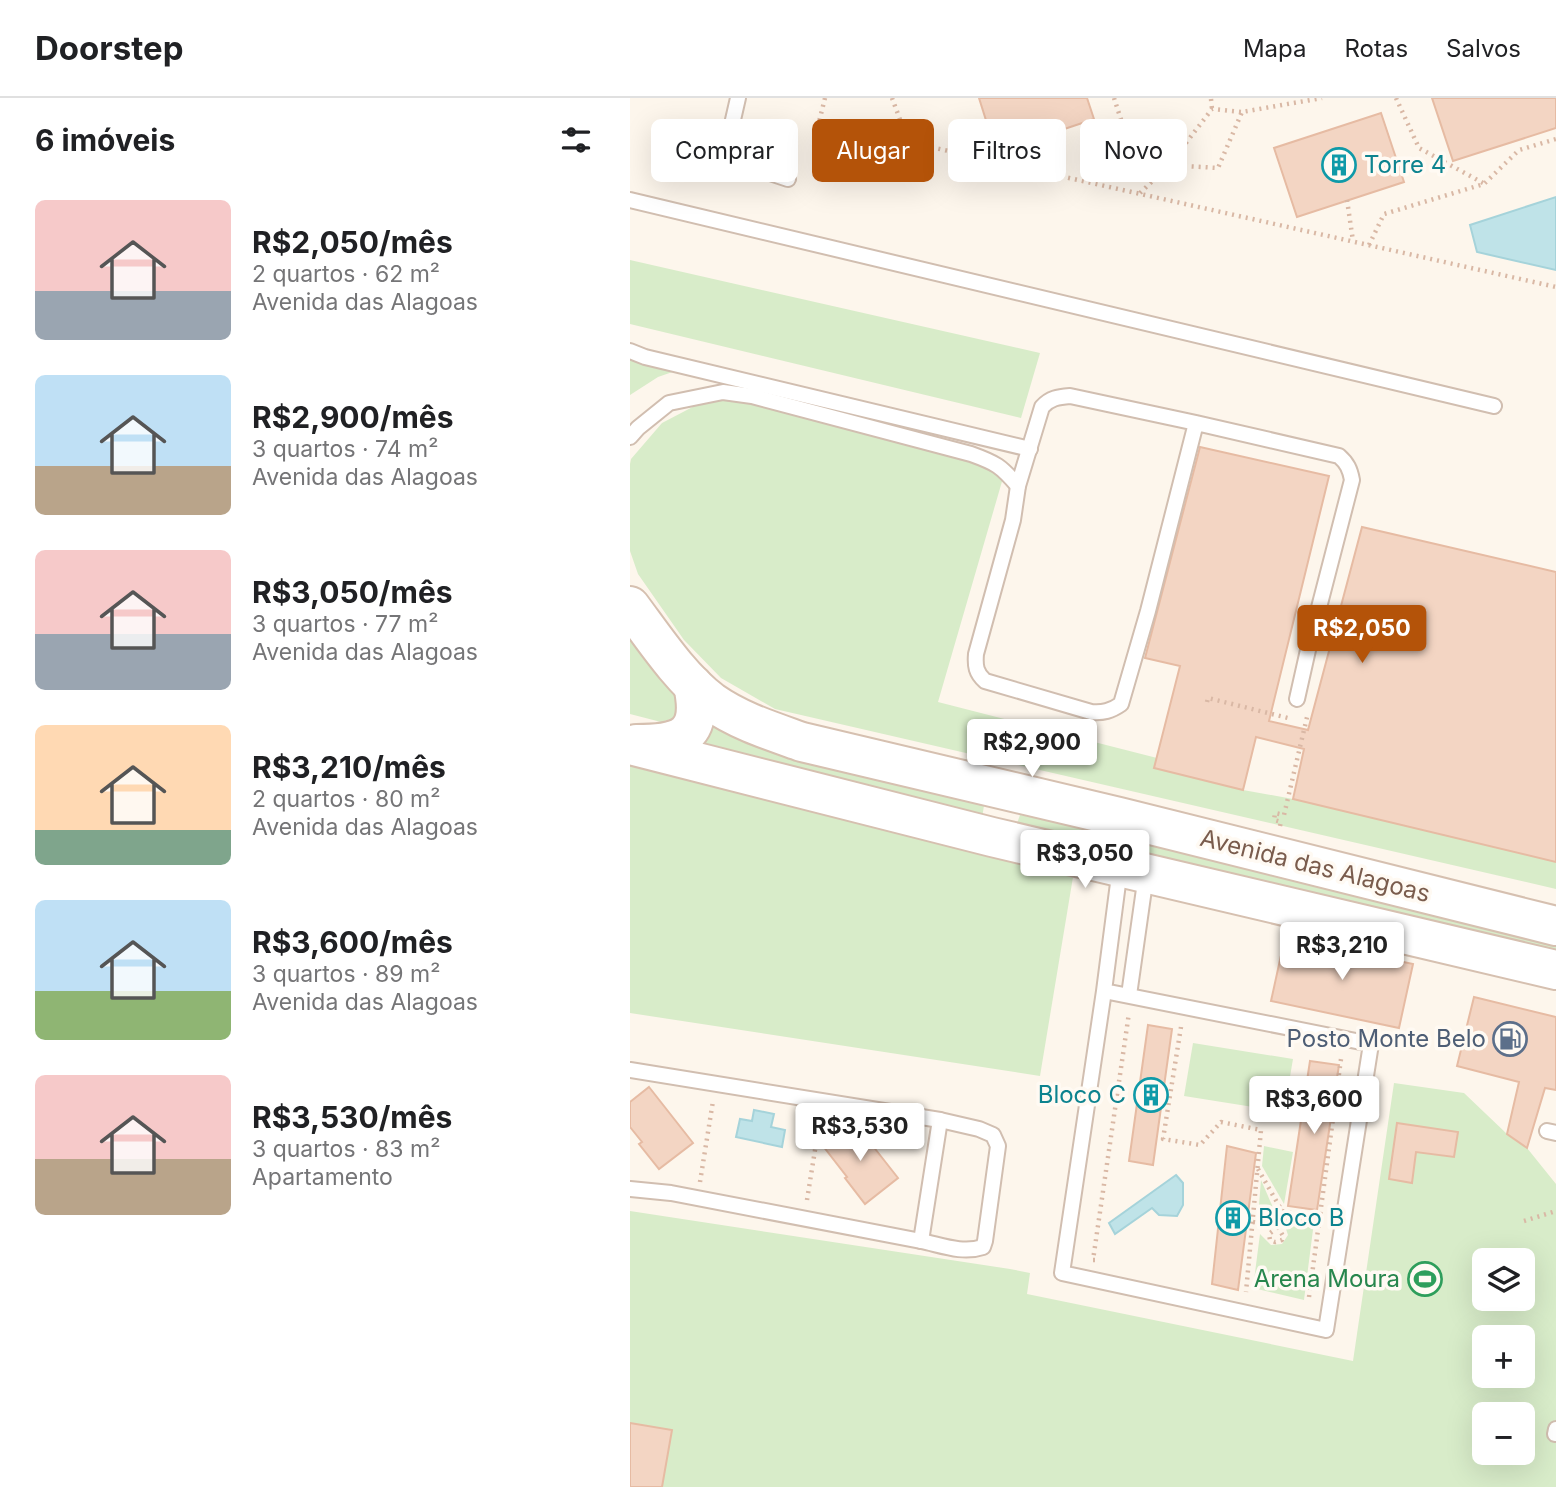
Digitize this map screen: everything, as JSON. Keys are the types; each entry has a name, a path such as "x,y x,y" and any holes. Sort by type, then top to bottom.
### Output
{"main road":[{"name":"Avenida das Alagoas","path":"630,606 693,685 733,715 767,730 802,742 1119,817 1556,926"},
{"path":"630,744 653,744 684,735 696,718 697,705 693,685"},
{"name":"Avenida das Alagoas","path":"630,744 992,837 1556,970"},
{"path":"992,837 998,820 1005,814 1025,808 1119,817"}],"lane":[{"path":"733,119 738,98"},
{"path":"630,200 1494,405"},
{"path":"630,351 645,357 1030,449"},
{"path":"630,437 669,403 723,392 752,396 971,454 1003,469 1018,486"},
{"path":"1196,423 1148,611 1121,704 1102,713 1091,712 985,681 978,674 976,654 1013,520 1018,486 1042,407 1055,397 1070,396 1196,423 1339,456 1346,463 1352,480 1297,699"},
{"path":"1104,991 1371,1044 1326,1330 1062,1273 1104,991 1133,870"},
{"path":"1129,995 1133,870"},
{"path":"630,1070 940,1120 993,1135 999,1146 983,1247 961,1250 671,1193 630,1189"},
{"path":"921,1241 940,1120"}],"path":[{"path":"820,119 825,98"},
{"path":"892,98 900,119"},
{"path":"1114,98 1121,119"},
{"path":"1212,109 1242,112 1322,98"},
{"path":"1396,98 1419,148 1484,184"},
{"path":"1187,142 1212,109 1210,99"},
{"path":"1187,166 1218,168 1242,112"},
{"path":"1368,245 1384,214 1484,184 1518,150 1556,139"},
{"path":"1066,177 1556,287"},
{"path":"1140,194 1152,182"},
{"path":"1347,200 1353,241"},
{"path":"1207,702 1208,698 1306,722"},
{"path":"1281,821 1273,820 1275,813 1284,815 1310,708"},
{"path":"1283,724 1284,717"},
{"path":"1106,1262 1093,1259 1129,1017"},
{"path":"1168,1025 1181,1027 1163,1139 1200,1145 1221,1122 1261,1130 1246,1292 1234,1289"},
{"path":"1308,1305 1342,1059 1328,1056"},
{"path":"699,1185 715,1090"},
{"path":"807,1203 822,1108"},
{"path":"1253,1222 1278,1227 1282,1211 1258,1168"},
{"path":"1282,1211 1320,1218"},
{"path":"1524,1222 1556,1211"}],"green space":[{"path":"630,260 1040,353 1021,418 630,324"},
{"path":"630,355 681,369 658,377 630,395"},
{"path":"739,399 987,454 1003,478 938,702 1157,758 1155,768 1556,862 1556,889 775,709 721,678 684,640 638,574 630,551 630,464 631,459 662,423 704,401"},
{"path":"630,631 686,701 684,715 661,722 630,714"},
{"path":"713,717 985,799 981,825 690,745"},
{"path":"630,766 1074,871 1040,1076 630,1013"},
{"path":"1020,815 1108,832 1556,936 1556,960 1014,832"},
{"path":"1193,1043 1293,1059 1284,1112 1184,1096"},
{"path":"1394,1083 1464,1093 1507,1134 1527,1148 1556,1184 1556,1487 662,1487 672,1431 630,1423 630,1211 1030,1273 1027,1294 1353,1361"},
{"path":"1264,1146 1293,1152 1284,1204 1262,1166"},
{"path":"1261,1180 1275,1212 1270,1221 1258,1218"},
{"path":"1285,1216 1314,1222 1304,1300 1253,1288 1260,1234 1271,1245 1282,1244 1288,1235"}],"water":[{"path":"1556,197 1556,270 1477,252 1470,225"},
{"path":"754,1110 774,1114 771,1127 785,1130 782,1147 736,1137 740,1119 752,1121"},
{"path":"1176,1175 1183,1183 1183,1205 1177,1216 1159,1215 1152,1208 1115,1234 1109,1223"}],"building":[{"path":"979,98 1087,98 1094,119 1080,119 1080,124 1066,128 1066,119 986,119"},
{"path":"1432,98 1556,98 1556,128 1453,161"},
{"name":"Torre 4","path":"1381,113 1404,182 1297,217 1274,148"},
{"path":"1200,447 1329,476 1269,721 1308,730 1362,527 1556,572 1556,862 1293,799 1304,749 1256,737 1243,790 1154,768 1180,666 1145,658"},
{"path":"1285,937 1413,964 1399,1028 1271,1001"},
{"path":"1474,997 1556,1017 1556,1090 1545,1088 1527,1148 1507,1134 1519,1082 1457,1066"},
{"name":"Bloco C","path":"1148,1025 1172,1029 1153,1165 1129,1161"},
{"path":"1310,1061 1339,1065 1317,1210 1288,1206"},
{"path":"649,1087 693,1143 659,1169 639,1144 642,1142 630,1127 630,1102"},
{"path":"854,1122 898,1178 865,1204 823,1146"},
{"path":"1397,1123 1458,1132 1454,1157 1416,1152 1412,1183 1389,1179"},
{"name":"Bloco B","path":"1227,1146 1256,1153 1238,1290 1212,1284"},
{"path":"630,1423 672,1430 662,1487 630,1487"}],"place":[{"name":"Torre 4","path":"1339,165"},
{"name":"Posto Monte Belo","path":"1510,1039"},
{"name":"Bloco C","path":"1151,1095"},
{"name":"Bloco B","path":"1233,1218"},
{"name":"Arena Moura","path":"1425,1279"}]}
